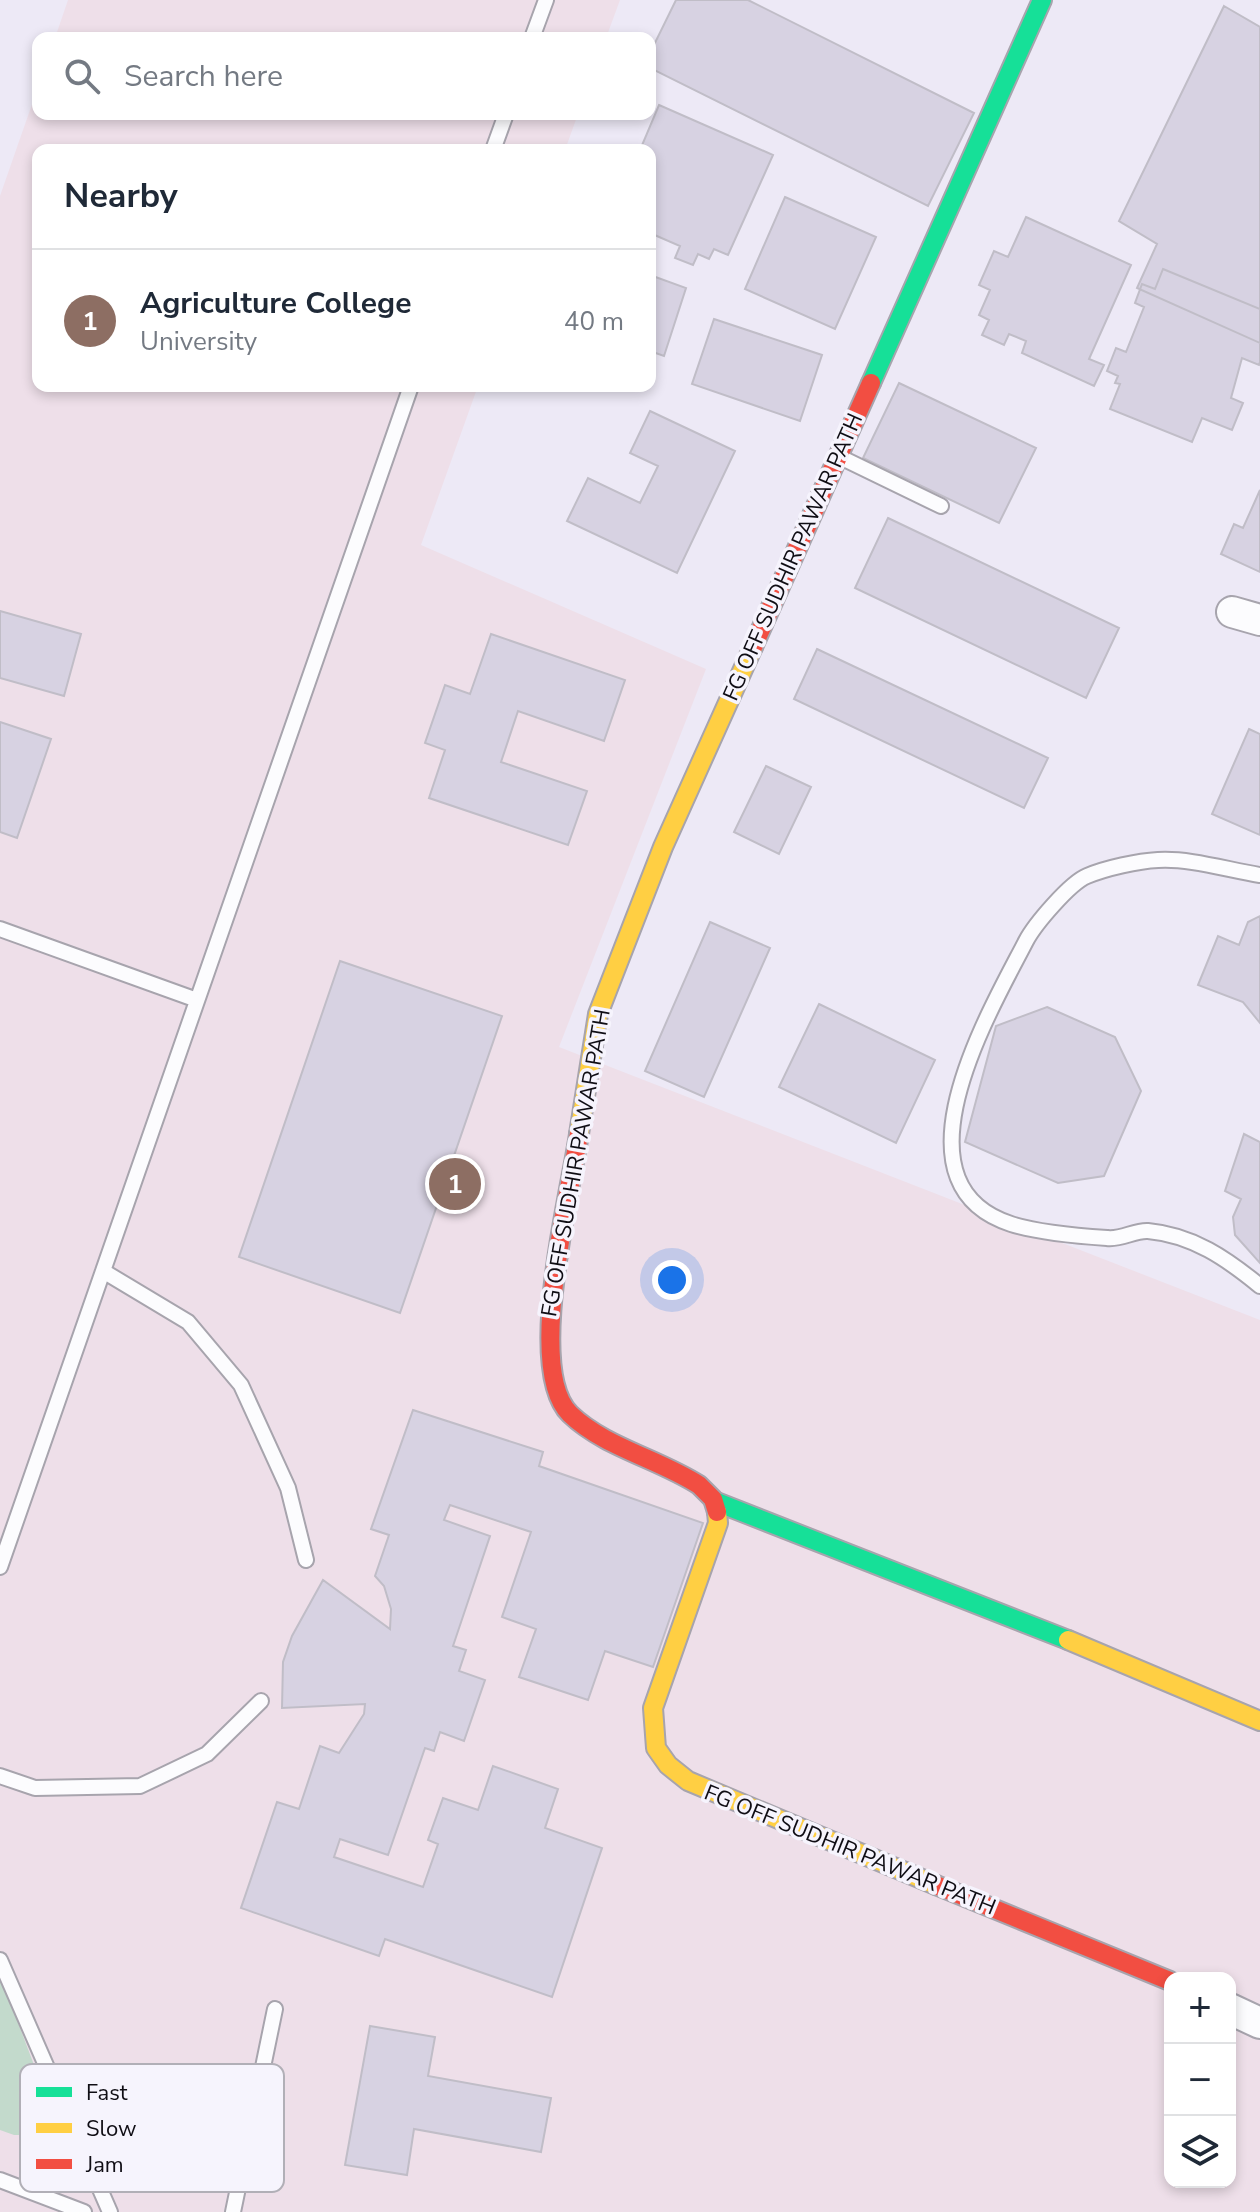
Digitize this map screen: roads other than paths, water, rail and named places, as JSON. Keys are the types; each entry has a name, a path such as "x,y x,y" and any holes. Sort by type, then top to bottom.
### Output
{"street":[{"name":"FG OFF SUDHIR PAWAR PATH","path":"1042,0 663,847 598,1014 549,1326 549,1370 559,1401 582,1422 695,1483 714,1501 718,1523 653,1708 651,1737 664,1766 701,1789 1164,1979"},
{"path":"714,1501 1044,1630 1260,1721"},
{"path":"1236,2012 1260,2023"}],"lane":[{"path":"534,32 546,0"},
{"path":"495,144 504,120"},
{"path":"0,1567 409,392"},
{"path":"838,456 941,506"},
{"path":"1260,875 1159,860 1086,876 1034,926 971,1048 952,1130 952,1171 978,1206 1010,1224 1111,1239 1147,1231 1184,1240 1220,1253 1260,1286"},
{"path":"0,929 197,1000"},
{"path":"103,1271 188,1322 241,1385 288,1488 306,1560"},
{"path":"0,1776 35,1788 140,1786 207,1754 261,1701"},
{"path":"0,1960 45,2064"},
{"path":"264,2064 275,2009"},
{"path":"0,2180 20,2188"},
{"path":"32,2192 84,2212"},
{"path":"101,2192 110,2212"},
{"path":"233,2212 237,2192"}],"place":[{"name":"Agriculture College","path":"455,1184"}]}
